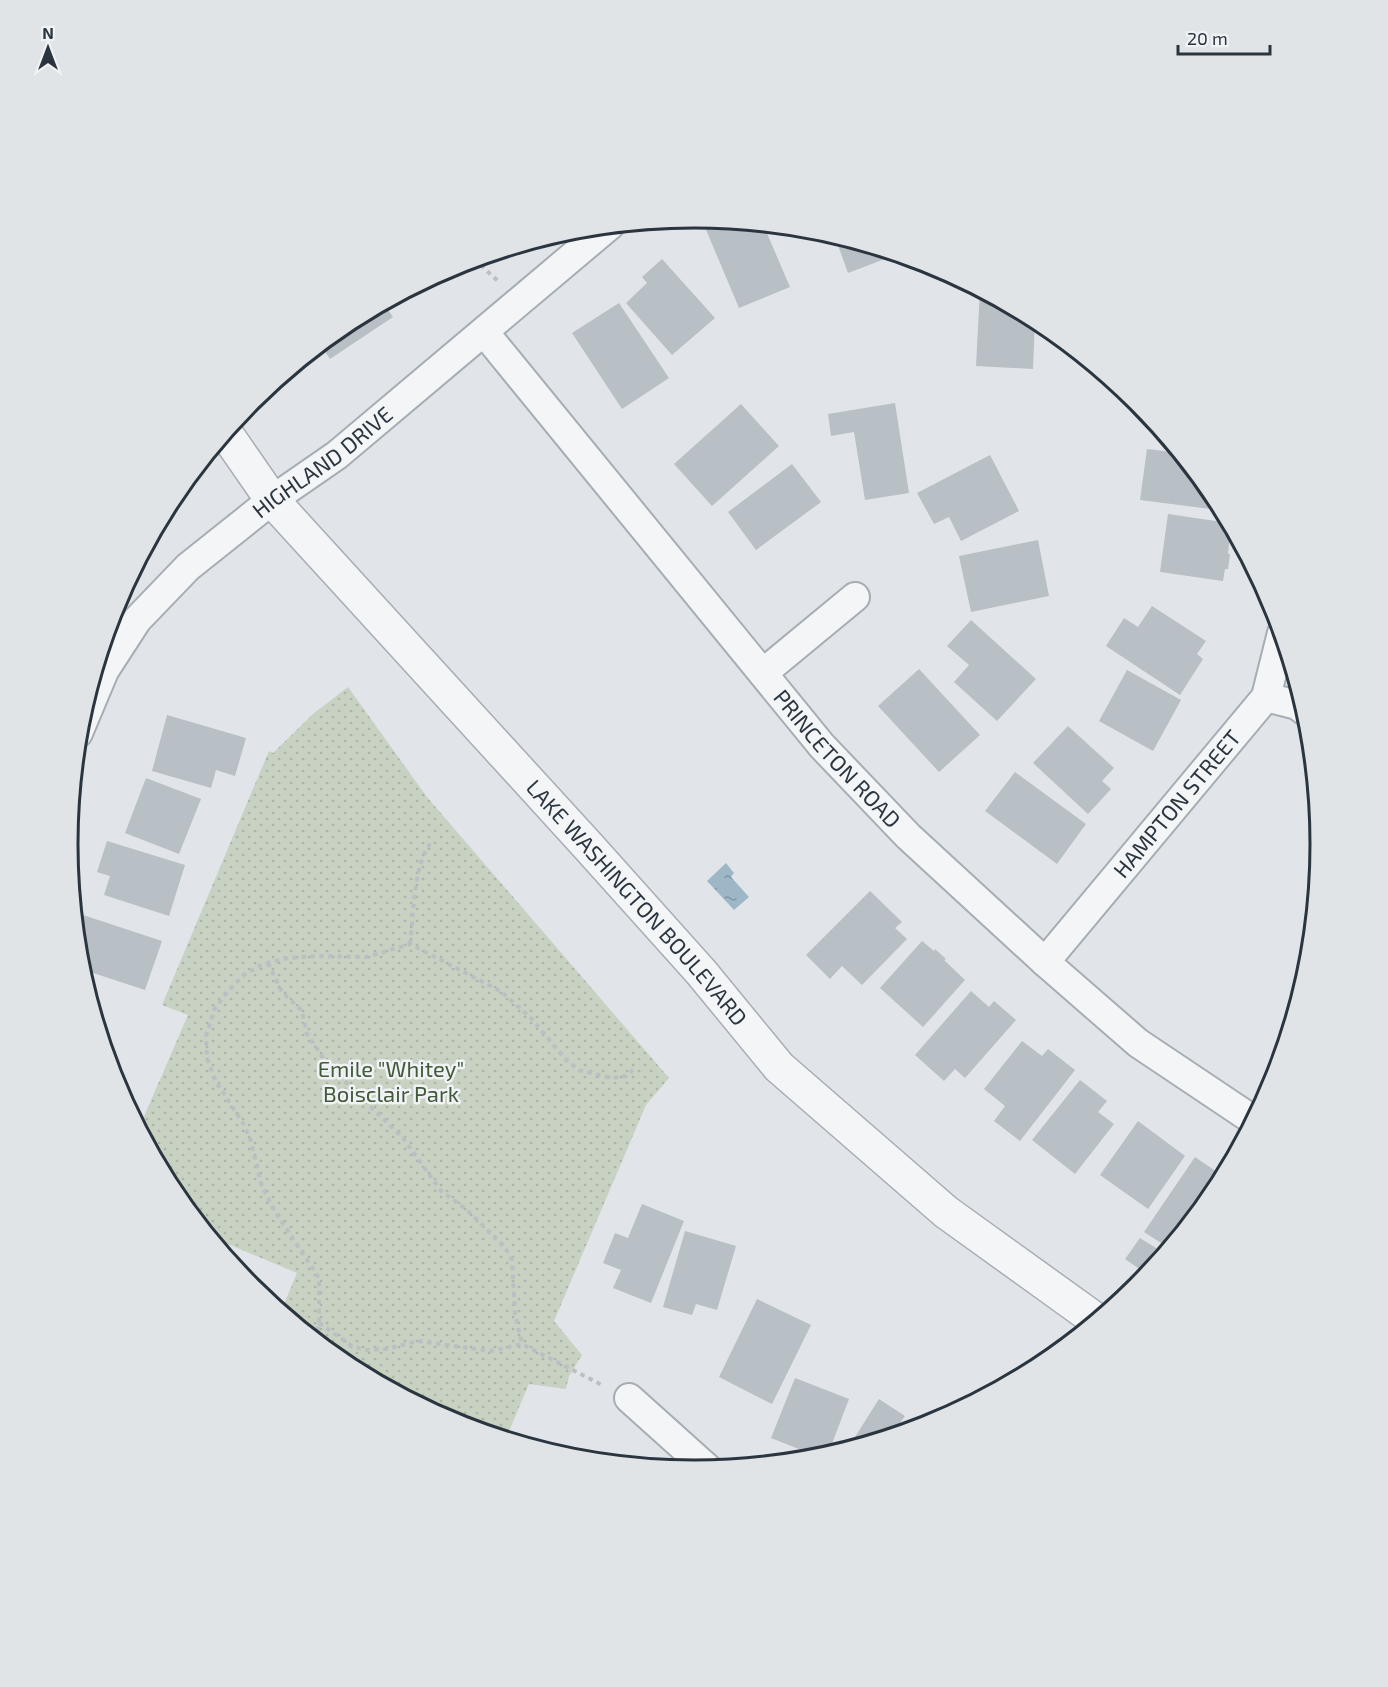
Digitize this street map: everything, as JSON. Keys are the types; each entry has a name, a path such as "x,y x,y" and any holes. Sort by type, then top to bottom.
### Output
{"street":[{"name":"HIGHLAND DRIVE","path":"100,680 137,620 188,567 272,500 337,455 598,235"},
{"name":"PRINCETON ROAD","path":"484,333 822,746 908,836 1045,963 1138,1043 1246,1115"},
{"name":"LAKE WASHINGTON BOULEVARD","path":"230,439 272,500 701,972 779,1066 946,1212 1089,1316"},
{"path":"763,673 855,597"},
{"name":"HAMPTON STREET","path":"1045,963 1266,697 1278,649"},
{"path":"1266,697 1294,704"},
{"path":"629,1398 698,1460"}],"path":[{"path":"410,944 421,865 425,850 432,841"},
{"path":"318,1331 319,1278 274,1210 262,1186 250,1138 243,1123 216,1082 207,1058 206,1036 214,1010 245,974 268,963 288,958 367,957 410,944 502,992 531,1018 566,1060 579,1070 611,1078 627,1076 633,1070"},
{"path":"268,963 282,992 302,1011 307,1034 328,1065 403,1138 441,1191 466,1209 506,1247 512,1260 515,1314 522,1344"},
{"path":"319,1323 352,1346 366,1350 386,1349 418,1341 491,1351 522,1344 629,1398"}],"green space":[{"name":"Emile \"Whitey\" Boisclair Park","path":"348,687 427,797 669,1078 646,1105 554,1321 582,1355 569,1376 566,1389 529,1384 509,1431 458,1413 386,1377 352,1356 288,1307 284,1303 297,1273 225,1243 182,1186 143,1118 188,1015 162,1005 269,751 273,753 313,714"}],"water":[{"path":"726,863 734,873 731,877 749,897 734,910 707,881"}],"building":[{"path":"705,228 767,232 790,287 739,308"},
{"path":"838,244 887,258 848,273"},
{"path":"662,259 715,318 672,355 626,303 647,283 642,277"},
{"path":"980,298 1035,330 1033,369 976,366"},
{"path":"619,303 669,378 622,409 572,333"},
{"path":"387,309 393,317 330,359 325,351"},
{"path":"895,403 909,493 865,500 854,432 831,436 828,414"},
{"path":"741,404 779,446 712,506 674,464"},
{"path":"1147,449 1169,452 1211,509 1140,500"},
{"path":"990,455 1019,511 961,541 949,517 934,524 917,493"},
{"path":"792,464 821,502 756,550 728,512"},
{"path":"1168,514 1219,521 1230,540 1228,569 1225,569 1223,581 1160,572"},
{"path":"1038,540 1049,596 971,612 959,556"},
{"path":"1152,606 1206,641 1197,654 1203,659 1180,695 1106,646 1124,618 1138,627"},
{"path":"971,620 1036,679 997,721 954,682 969,665 947,646"},
{"path":"919,669 980,735 939,772 878,706"},
{"path":"1127,670 1181,700 1153,751 1099,721"},
{"path":"167,715 246,738 235,776 216,770 211,788 152,771"},
{"path":"1068,726 1114,768 1102,781 1111,789 1088,814 1033,763"},
{"path":"1015,772 1086,824 1057,864 985,811"},
{"path":"146,778 201,799 179,854 125,833"},
{"path":"107,841 185,865 169,916 104,895 110,876 97,872"},
{"path":"870,891 902,922 895,928 907,939 862,985 842,966 830,979 806,955"},
{"path":"82,915 162,941 145,990 92,973"},
{"path":"922,941 934,951 935,949 965,980 923,1027 880,988"},
{"path":"971,991 989,1007 994,1001 1016,1020 965,1078 955,1069 944,1081 915,1055"},
{"path":"1022,1041 1042,1056 1048,1049 1075,1070 1020,1141 994,1121 1005,1106 984,1089"},
{"path":"1080,1080 1107,1101 1098,1112 1114,1124 1075,1174 1032,1140"},
{"path":"1138,1121 1185,1156 1148,1209 1100,1175"},
{"path":"1195,1157 1215,1171 1162,1244 1144,1232"},
{"path":"642,1204 684,1221 651,1303 613,1288 621,1270 603,1263 615,1233 628,1238"},
{"path":"685,1231 736,1246 717,1310 696,1304 692,1315 663,1307"},
{"path":"1140,1238 1158,1249 1139,1269 1125,1259"},
{"path":"757,1299 811,1325 772,1404 719,1377"},
{"path":"795,1378 849,1399 832,1444 801,1450 771,1438"},
{"path":"879,1399 905,1416 899,1424 854,1439"}]}
